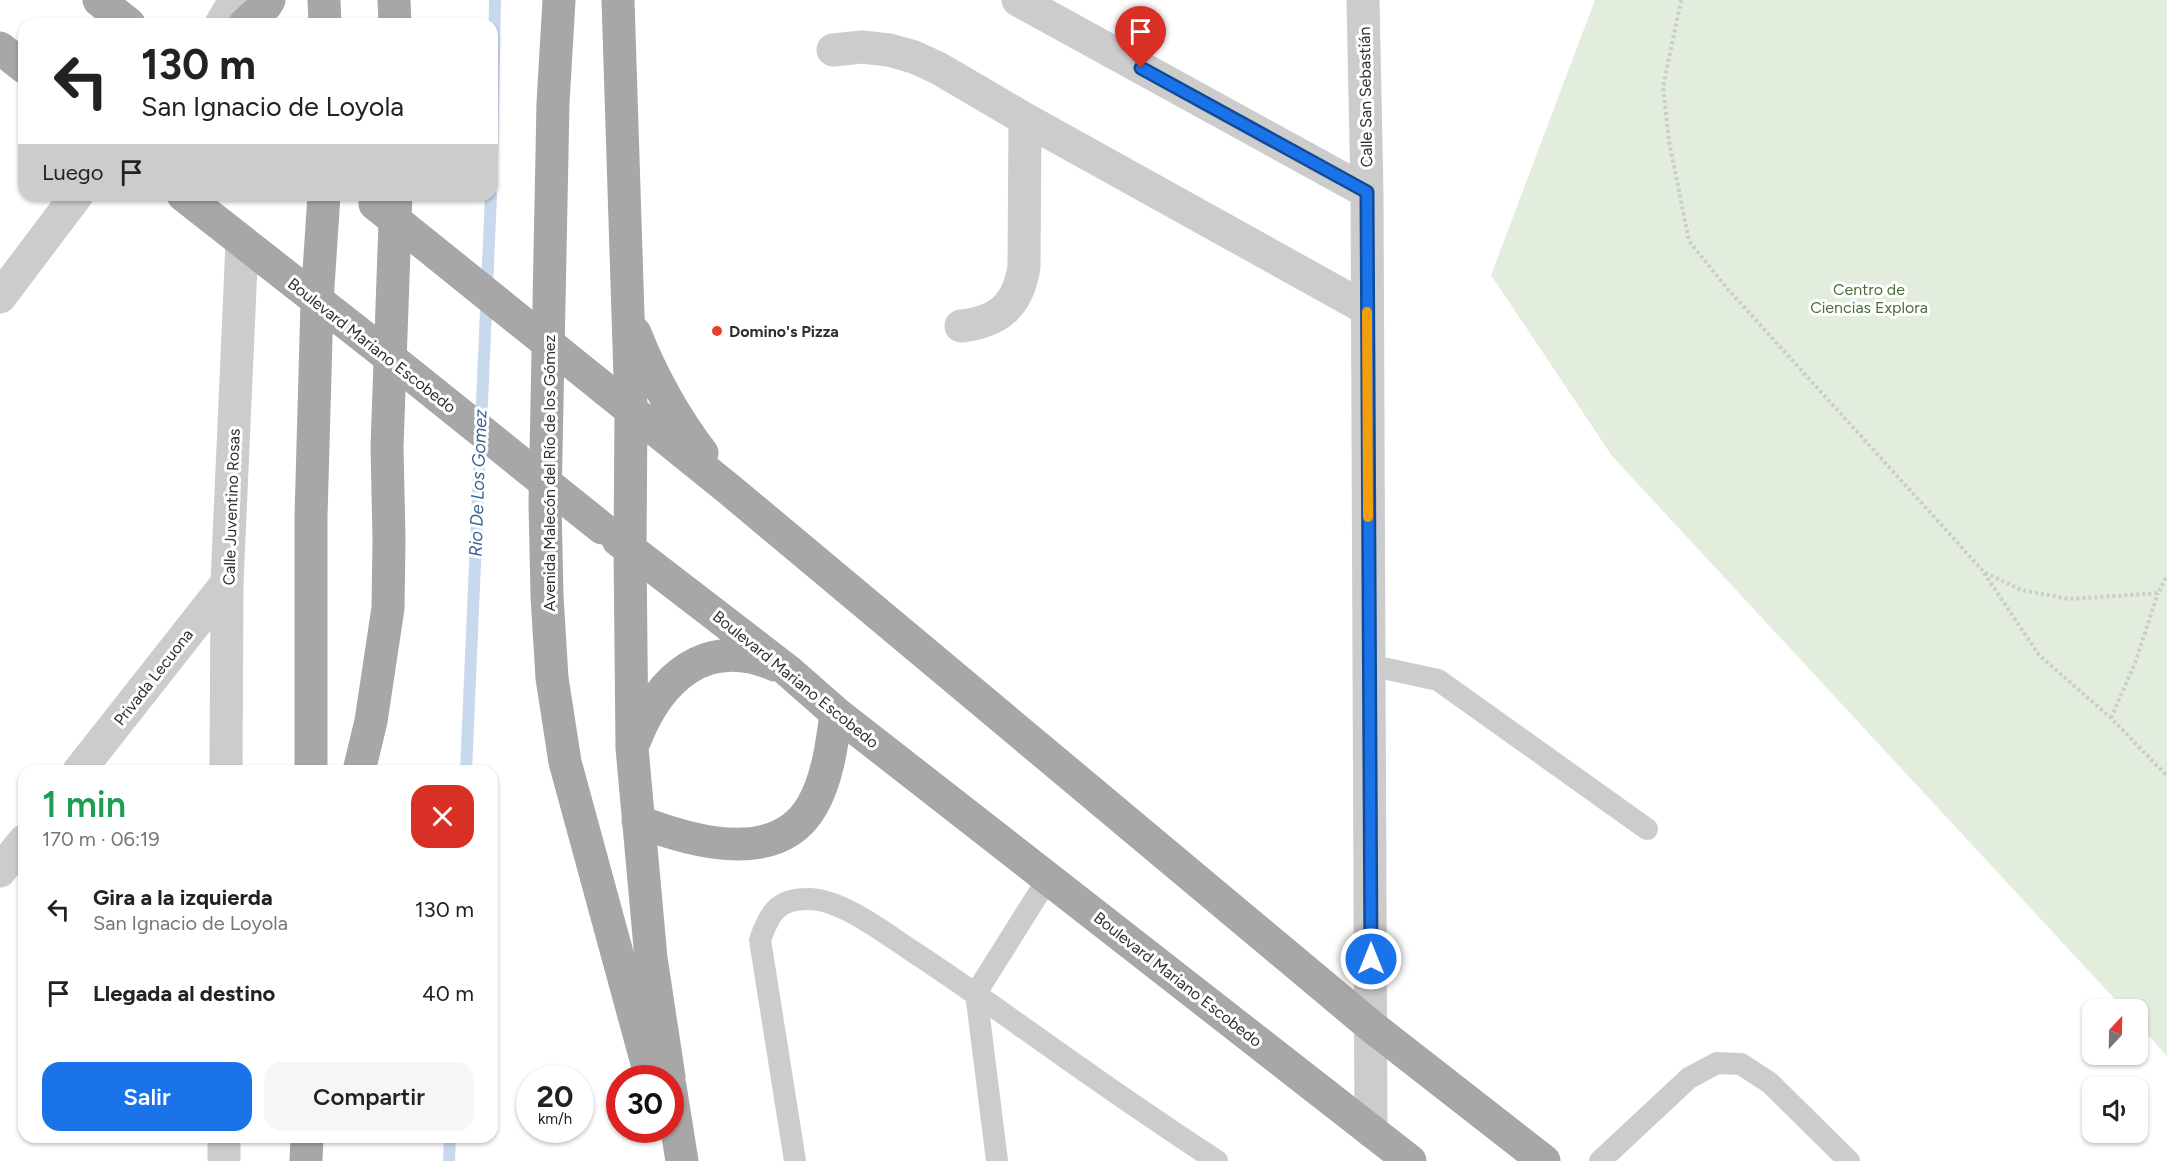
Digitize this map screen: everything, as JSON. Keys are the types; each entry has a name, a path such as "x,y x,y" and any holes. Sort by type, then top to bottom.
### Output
{"main road":[{"path":"252,18 269,0"},
{"path":"324,0 325,18"},
{"path":"393,0 394,18"},
{"name":"Avenida Malecón del Río de los Gómez","path":"559,0 554,103 545,503 552,678 565,762 647,1065"},
{"path":"618,0 629,316 618,400 630,550 632,748 651,958 667,1065"},
{"path":"0,48 18,62"},
{"name":"Boulevard Mariano Escobedo","path":"190,201 602,528 787,670 836,713 1410,1161"},
{"path":"311,765 311,517 317,302 324,201"},
{"path":"360,765 371,721 388,608 387,447 378,201"},
{"path":"382,201 1371,1026 1544,1161"},
{"path":"629,316 655,378 671,407 689,436 730,490"},
{"path":"632,748 642,723 660,692 673,678 689,667 709,659 746,656 787,670"},
{"path":"638,821 716,844 743,844 787,832 801,821 819,790 830,751 836,713"},
{"path":"306,1161 307,1143"},
{"path":"669,1143 674,1161"},
{"path":"679,1143 682,1161"}],"street":[{"path":"224,18 235,0"},
{"path":"1018,0 1367,192"},
{"name":"Calle San Sebastián","path":"1363,0 1367,192 1371,1131"},
{"path":"833,50 862,47 890,50 914,57 938,68 1025,119 1367,309"},
{"path":"961,326 976,325 1003,312 1014,299 1022,284 1025,119"},
{"path":"0,297 72,201"},
{"name":"Calle Juventino Rosas","path":"226,765 227,583 242,243"},
{"name":"Privada Lecuona","path":"84,765 227,583"},
{"path":"0,871 18,848"},
{"path":"224,1143 224,1161"}],"lane":[{"path":"1369,665 1438,680 1647,829"},
{"path":"997,1161 976,993 1049,877"},
{"path":"795,1161 760,940 769,916 784,902 808,898 834,904 874,926 976,993 1217,1161"},
{"path":"1599,1161 1689,1078 1717,1063 1741,1064 1770,1083 1849,1161"}],"path":[{"path":"1681,0 1663,87 1669,141 1689,241 1726,287 1984,572 2039,655 2110,718 2167,776"},
{"path":"1984,572 2021,590 2070,599 2158,593"},
{"path":"2110,718 2135,663 2158,593 2167,576"}],"green space":[{"name":"Centro de Ciencias Explora","path":"1595,0 2167,0 2167,1056 2148,1035 2148,999 2115,999 1612,456 1491,275"}],"waterway":[{"name":"Rio De Los Gomez","path":"495,0 495,18"},
{"name":"Rio De Los Gomez","path":"466,765 491,201"},
{"name":"Rio De Los Gomez","path":"449,1161 450,1143"}],"slow traffic":[{"path":"1367,312 1368,517"}],"place":[{"name":"Domino's Pizza","path":"717,331"}],"route":[{"path":"1141,68 1367,192 1371,959"}]}
